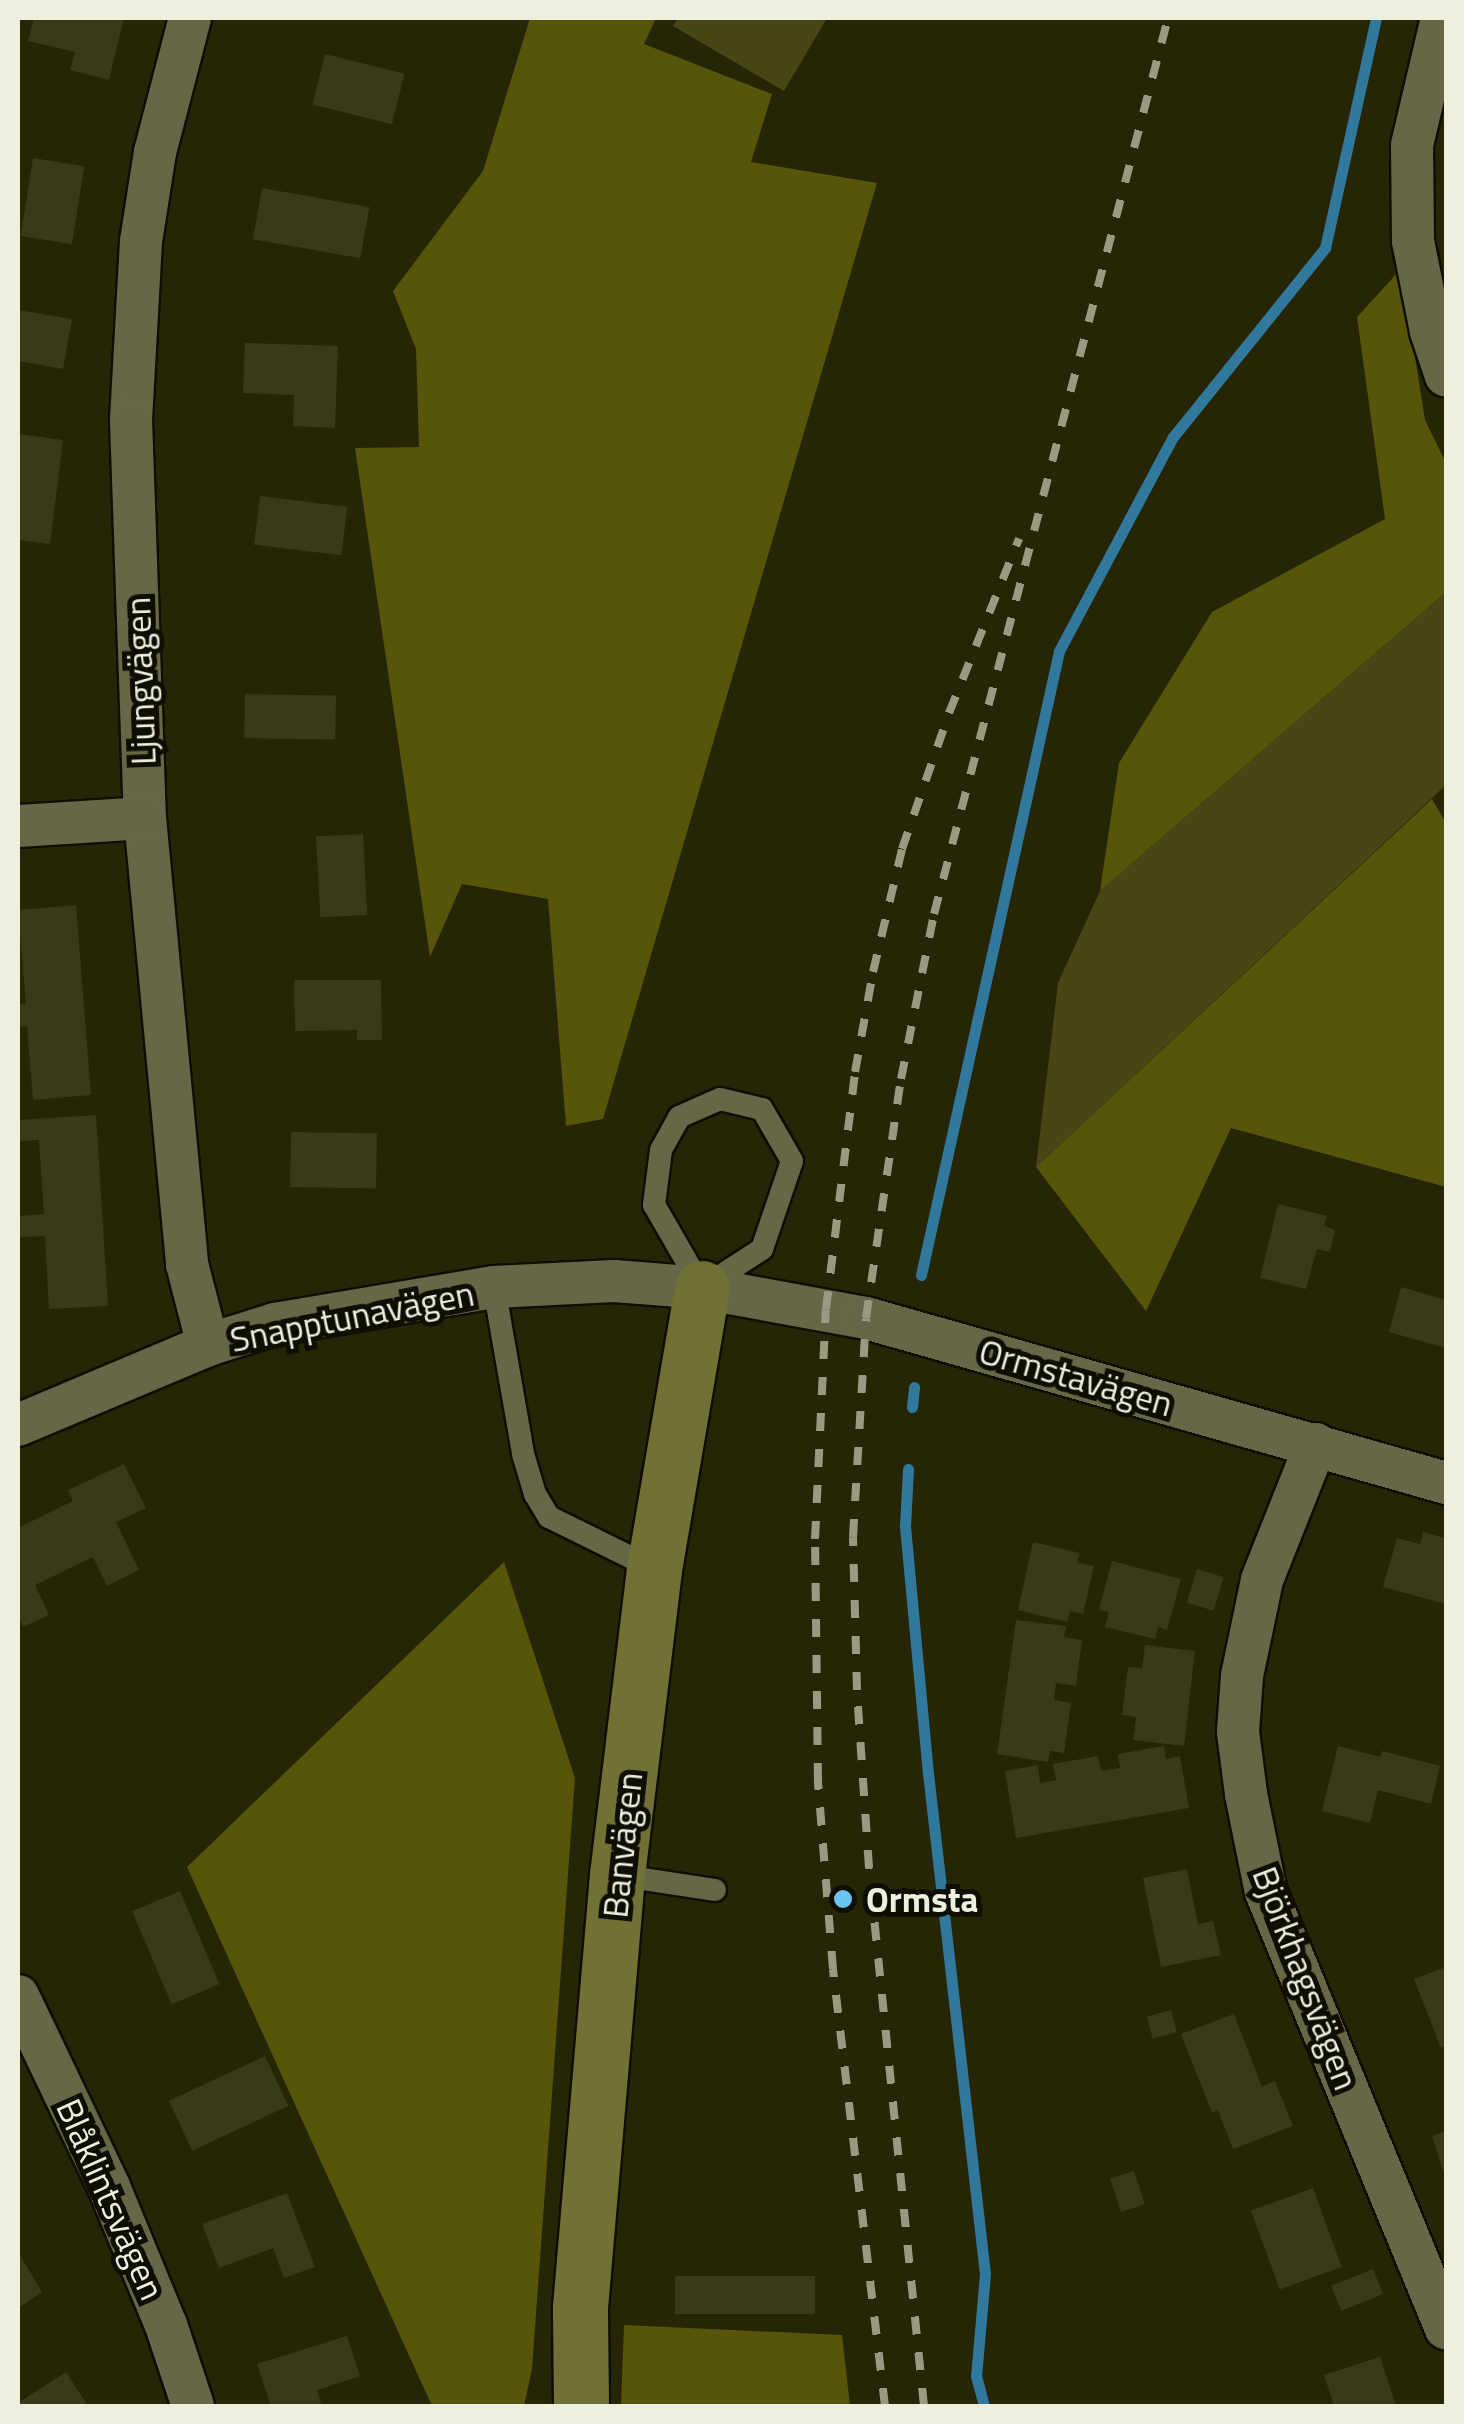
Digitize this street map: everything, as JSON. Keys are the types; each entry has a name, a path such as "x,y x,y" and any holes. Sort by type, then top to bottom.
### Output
{"street":[{"name":"Ljungvägen","path":"190,18 154,152 141,241 131,420 145,818 187,1264 208,1345"},
{"path":"1442,18 1412,145 1412,240 1430,330 1446,376"},
{"path":"18,826 145,818"},
{"name":"Snapptunavägen","path":"18,1425 208,1345 274,1324 494,1288 614,1281 702,1288"},
{"name":"Ormstavägen","path":"702,1288 866,1318 1446,1483"},
{"name":"Banvägen","path":"580,2406 580,2306 617,1875 654,1569 702,1288"},
{"name":"Björkhagsvägen","path":"1316,1444 1262,1580 1242,1676 1238,1732 1246,1794 1266,1892 1446,2328"},
{"name":"Blåklintsvägen","path":"18,1996 108,2187 166,2325 193,2406"}],"lane":[{"path":"720,1099 762,1109 792,1161 762,1249 702,1288 654,1205 661,1150 679,1117 720,1099"},
{"path":"494,1288 523,1454 535,1494 549,1517 654,1569"},
{"path":"617,1875 715,1890"}],"shaded area":[{"path":"530,18 656,18 644,44 772,94 751,162 877,183 603,1119 566,1126 548,899 462,884 430,957 355,448 419,447 416,349 393,291 483,171"},
{"path":"678,18 827,18 784,91 673,26"},
{"path":"1401,269 1425,420 1446,463 1446,592 1100,891 1119,763 1212,612 1385,519 1357,317"},
{"path":"1446,592 1446,785 1036,1167 1058,983 1100,891"},
{"path":"1432,799 1446,823 1446,1187 1231,1128 1146,1311 1036,1167"},
{"path":"504,1562 575,1778 532,2369 524,2406 432,2406 187,1867"},
{"path":"624,2325 842,2335 850,2406 621,2406"}],"building":[{"path":"34,18 124,18 109,80 70,70 75,52 28,41"},
{"path":"325,54 405,74 392,124 312,104"},
{"path":"33,158 84,166 72,244 21,236"},
{"path":"262,188 369,207 360,258 253,239"},
{"path":"18,310 72,319 63,369 18,361"},
{"path":"245,343 338,346 335,428 293,426 294,395 243,393"},
{"path":"18,434 63,440 50,544 18,540"},
{"path":"260,496 347,507 341,555 254,545"},
{"path":"245,694 336,696 335,740 244,738"},
{"path":"363,834 367,915 320,917 316,836"},
{"path":"76,905 91,1095 33,1100 27,1026 18,1027 18,1005 26,1004 18,910"},
{"path":"294,980 381,980 382,1040 357,1040 357,1030 295,1031"},
{"path":"96,1115 108,1306 49,1309 45,1236 18,1237 18,1216 44,1214 39,1140 18,1141 18,1120"},
{"path":"291,1132 377,1134 376,1188 290,1187"},
{"path":"1278,1204 1327,1216 1324,1226 1335,1230 1330,1252 1317,1249 1306,1289 1260,1278"},
{"path":"1401,1287 1446,1300 1446,1348 1389,1332"},
{"path":"124,1464 146,1508 116,1522 139,1570 107,1586 93,1557 35,1585 49,1615 23,1627 18,1614 18,1528 73,1501 68,1490"},
{"path":"1423,1532 1444,1538 1446,1604 1383,1587 1397,1538 1420,1544"},
{"path":"1033,1542 1080,1553 1077,1563 1094,1566 1083,1614 1070,1611 1067,1622 1018,1610"},
{"path":"1112,1561 1181,1579 1167,1630 1158,1627 1155,1639 1105,1627 1109,1612 1099,1610"},
{"path":"1197,1569 1224,1577 1214,1611 1187,1602"},
{"path":"1016,1620 1066,1626 1064,1637 1082,1640 1076,1686 1056,1683 1054,1700 1071,1703 1064,1753 1050,1751 1048,1762 997,1754"},
{"path":"1145,1645 1195,1651 1184,1746 1133,1740 1136,1717 1122,1715 1128,1667 1142,1668"},
{"path":"1164,1746 1166,1759 1180,1756 1189,1808 1016,1838 1005,1771 1038,1765 1040,1783 1056,1780 1053,1764 1098,1756 1101,1771 1120,1768 1118,1754"},
{"path":"1338,1746 1380,1757 1382,1751 1440,1766 1431,1804 1378,1790 1370,1823 1322,1811"},
{"path":"1187,1869 1198,1924 1213,1921 1221,1955 1161,1967 1143,1878"},
{"path":"180,1891 219,1984 172,2004 132,1911"},
{"path":"1446,1967 1446,2046 1441,2048 1414,1979"},
{"path":"1171,2010 1177,2032 1153,2039 1147,2016"},
{"path":"1234,2014 1262,2087 1275,2081 1293,2126 1233,2149 1218,2110 1212,2113 1181,2034"},
{"path":"265,2056 288,2106 192,2151 169,2101"},
{"path":"1446,2131 1446,2170 1443,2171 1432,2136"},
{"path":"1134,2171 1145,2204 1121,2212 1110,2179"},
{"path":"1313,2188 1342,2267 1280,2290 1251,2211"},
{"path":"287,2193 315,2267 284,2278 273,2248 219,2268 202,2224"},
{"path":"18,2252 42,2292 18,2308"},
{"path":"1373,2269 1383,2294 1341,2311 1331,2286"},
{"path":"675,2276 815,2276 815,2314 675,2314"},
{"path":"347,2336 360,2376 317,2390 322,2406 271,2406 257,2364"},
{"path":"1380,2357 1396,2406 1334,2406 1324,2375"},
{"path":"66,2372 88,2406 18,2406 18,2403"}],"waterway":[{"path":"921,1275 1059,651 1173,437 1325,248 1376,18"},
{"path":"912,1407 914,1387"},
{"path":"908,1469 905,1526 928,1773 985,2274 976,2376 984,2406"}],"railway":[{"path":"924,2406 869,1868 857,1690 853,1537 866,1318 901,1079 934,914 1168,18"},
{"path":"885,2406 833,1969 818,1781 815,1539 826,1309 855,1072 873,972 902,849 949,713 1019,539"}],"place":[{"name":"Ormsta","path":"843,1899"}]}
